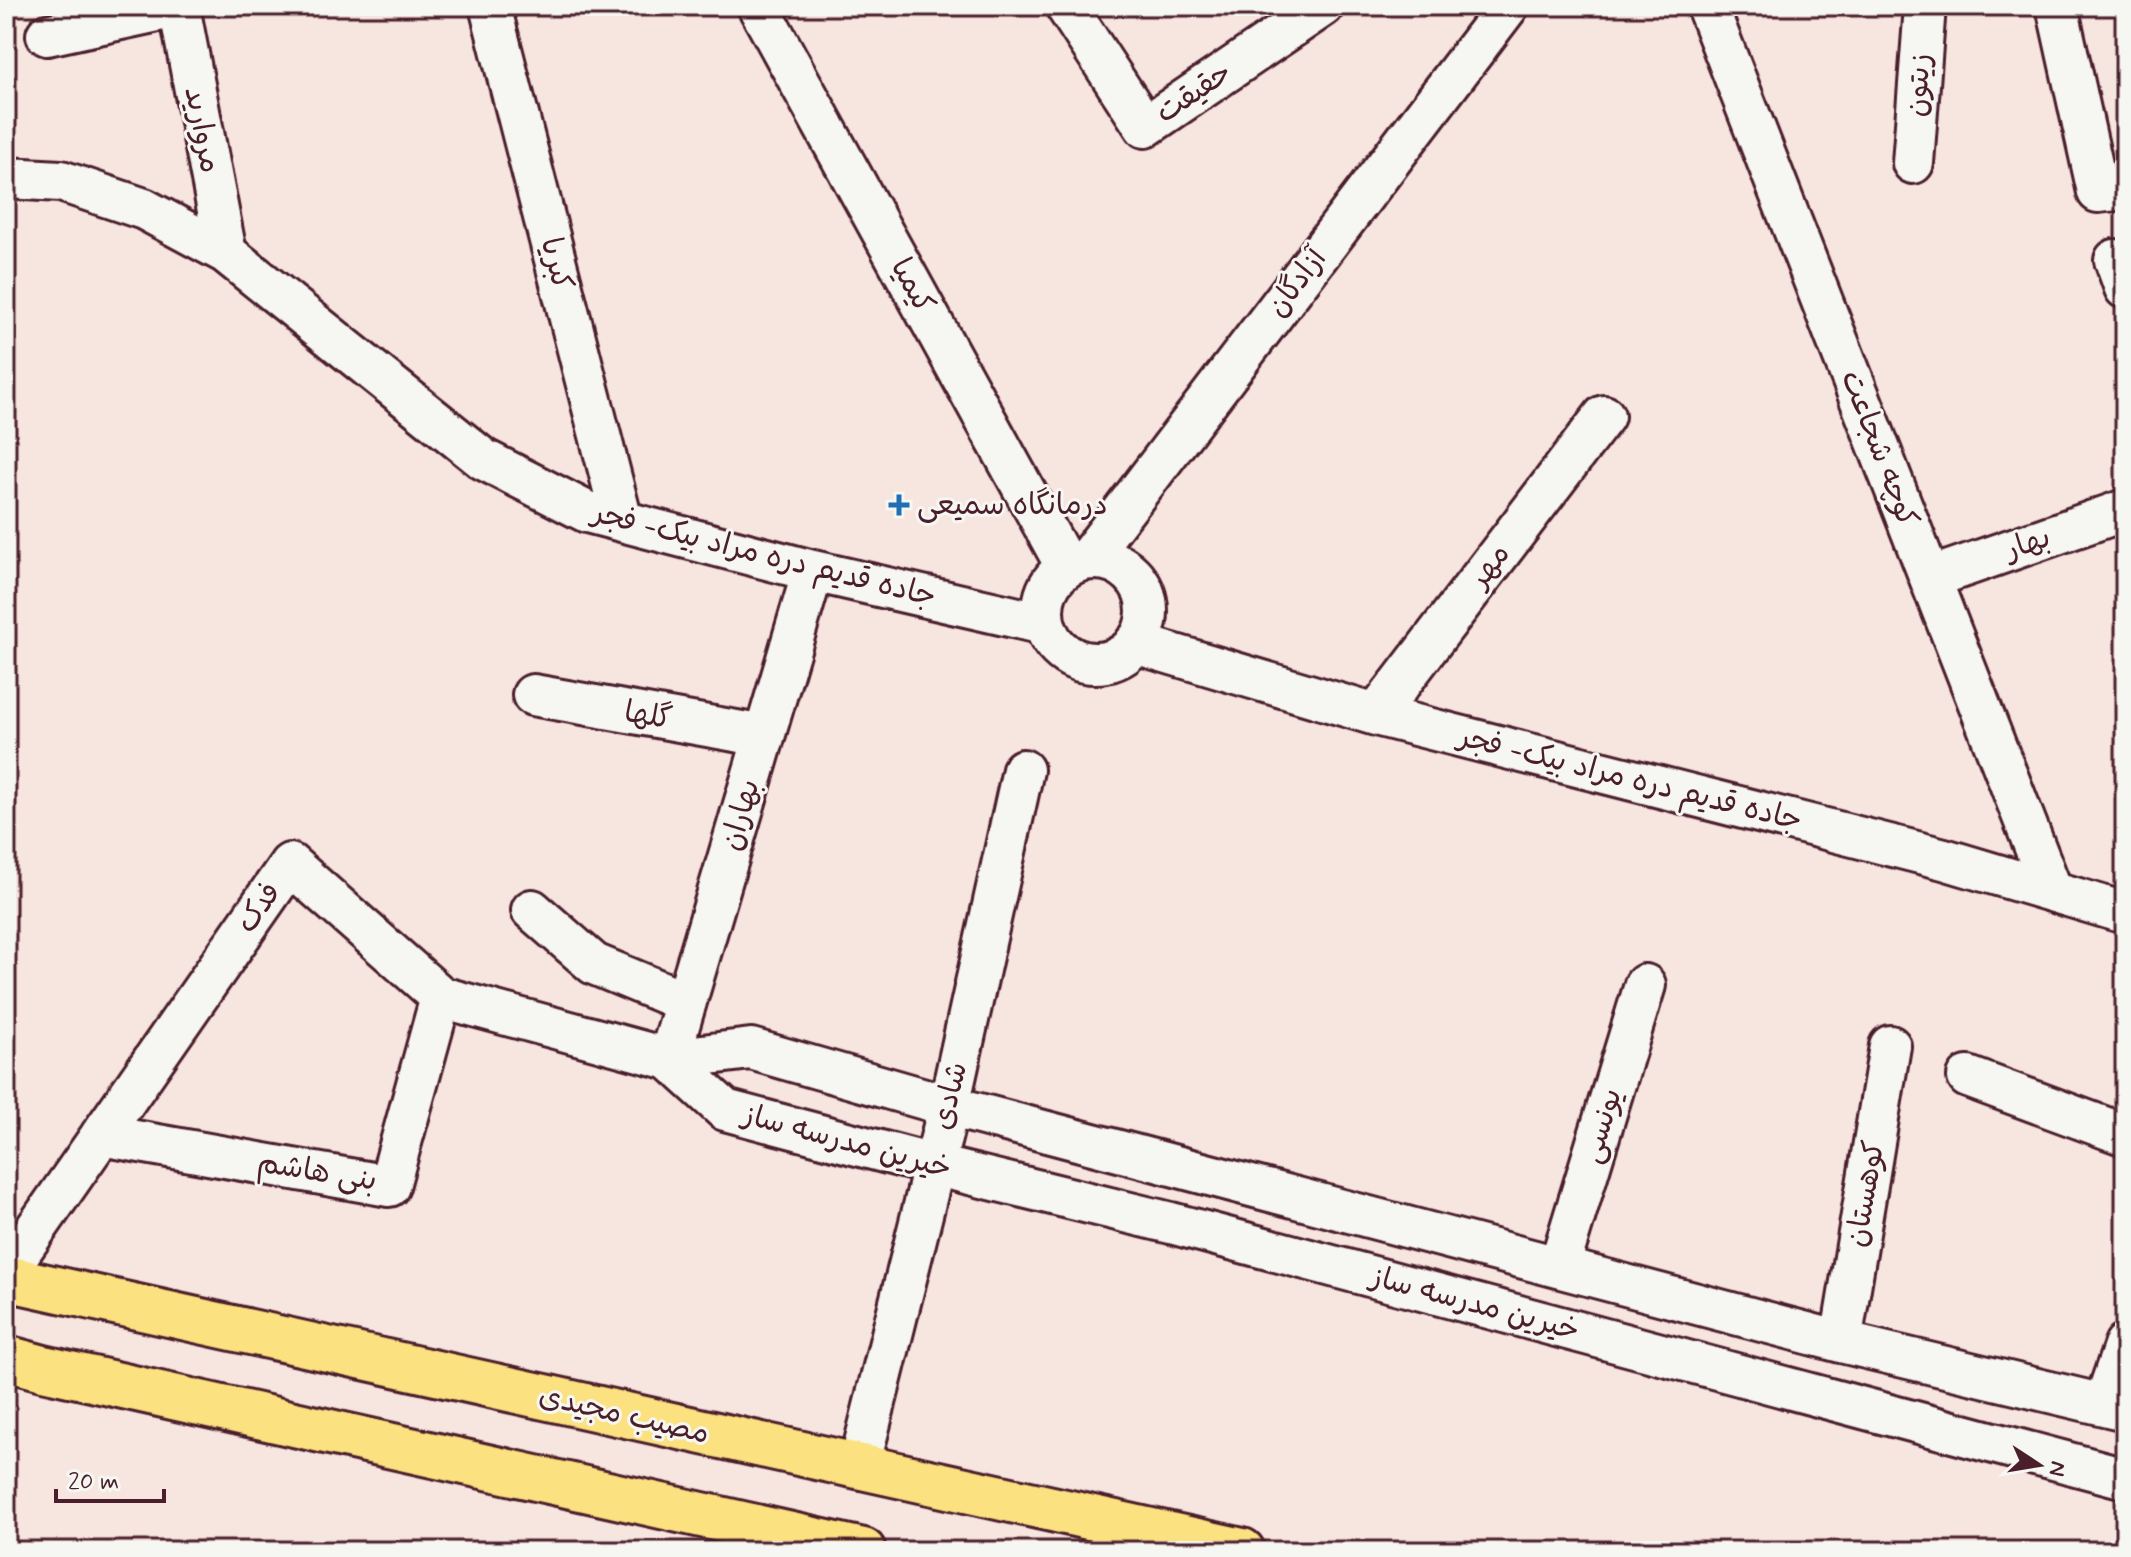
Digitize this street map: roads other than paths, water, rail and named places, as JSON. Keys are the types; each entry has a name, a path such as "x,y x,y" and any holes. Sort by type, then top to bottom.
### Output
{"main road":[{"name":"مصیب مجیدی","path":"6,1278 1242,1551"},
{"path":"6,1358 849,1550"}],"street":[{"name":"مروارید","path":"47,35 180,6 226,253"},
{"name":"کبریا","path":"490,6 622,521"},
{"name":"کیمیا","path":"758,6 1076,562"},
{"name":"حقیقت","path":"1066,6 1145,127 1320,7"},
{"name":"آزادگان","path":"1076,562 1508,6"},
{"name":"کوچه شجاعت","path":"1707,6 2052,891"},
{"name":"زیتون","path":"1913,163 1925,6"},
{"path":"2057,6 2098,192 2125,189"},
{"name":"جاده قدیم دره مراد بیک- فجر","path":"6,178 61,181 144,209 226,253 483,459 587,512 813,571 1044,624"},
{"name":"مهر","path":"1376,715 1604,416"},
{"name":"بهار","path":"1930,578 2125,510"},
{"path":"1092,557 1119,563 1140,582 1148,608 1142,635 1135,643 1123,656 1097,665 1070,658 1050,640 1041,613 1047,586 1076,562 1092,557"},
{"name":"بهاران","path":"669,1059 813,571"},
{"name":"جاده قدیم دره مراد بیک- فجر","path":"1135,643 1376,715 1944,859 2125,913"},
{"name":"گلها","path":"533,695 764,736"},
{"name":"شادی","path":"859,1467 949,1106 1023,770"},
{"name":"فدک","path":"6,1272 290,864 441,997 669,1059"},
{"path":"532,910 594,964 686,1002"},
{"name":"یونسی","path":"1559,1267 1645,985"},
{"name":"بنی هاشم","path":"101,1135 389,1186 441,997"},
{"name":"کوهستان","path":"1841,1342 1890,1046"},
{"name":"خیرین مدرسه ساز","path":"669,1059 751,1049 949,1106 1841,1342 2115,1408"},
{"name":"خیرین مدرسه ساز","path":"669,1059 725,1110 1171,1223 2125,1478"},
{"path":"1968,1077 2125,1135"},
{"path":"2115,1408 2125,1344"}],"place":[{"name":"درمانگاه سمیعی","path":"899,505"}]}
